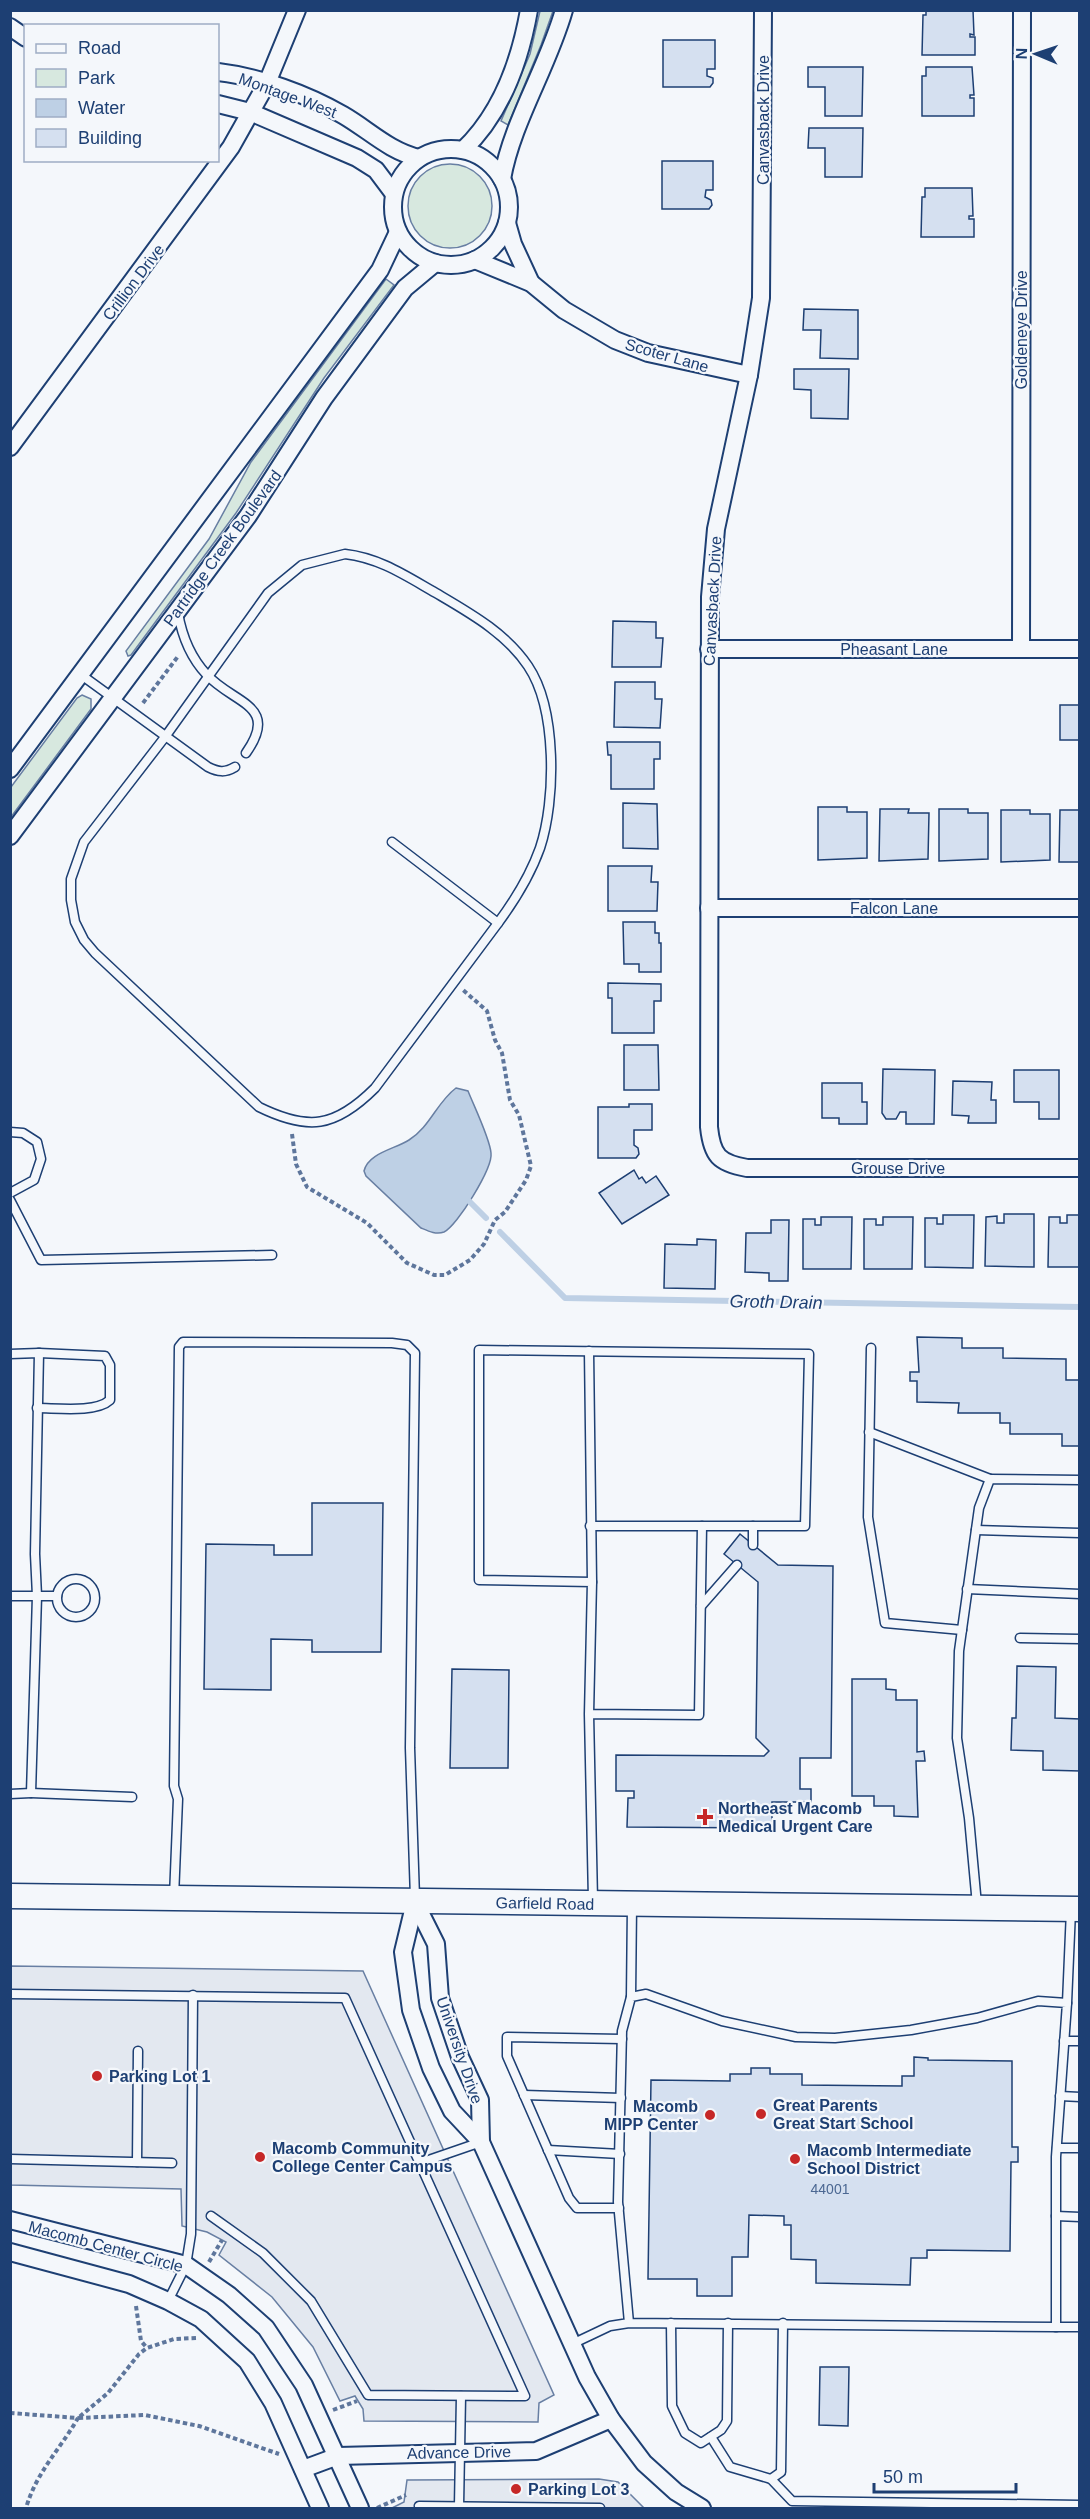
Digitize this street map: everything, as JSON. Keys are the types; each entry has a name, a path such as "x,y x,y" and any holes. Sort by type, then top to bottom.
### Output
{"main road":[{"name":"Garfield Road","path":"10,1896 1075,1909"}],"street":[{"name":"Crillion Drive","path":"10,447 231,147 267,83 297,10"},
{"path":"464,150 484,128 502,95 515,64 529,10"},
{"path":"502,179 509,149 547,60 564,10"},
{"name":"Canvasback Drive","path":"718,1158 711,1146 709,1127 711,564 757,332 763,261 763,10"},
{"name":"Goldeneye Drive","path":"1021,649 1022,10"},
{"path":"10,27 24,37"},
{"name":"Montage West","path":"219,72 267,83 317,102 343,115 393,148 419,158"},
{"name":"Montage West","path":"219,104 250,112 357,158 376,170 394,194"},
{"path":"440,150 464,150 479,156 492,166 502,179 508,201 507,224 495,245 475,260 455,265 435,263 413,251 399,232 393,213 394,194 400,180 419,158 440,150"},
{"name":"Scoter Lane","path":"507,224 513,244 531,284"},
{"path":"10,769 380,270 399,232"},
{"name":"Scoter Lane","path":"475,260 531,284 564,310 615,340 648,353 749,375"},
{"name":"Partridge Creek Boulevard","path":"10,836 248,516 324,398 405,288 435,263"},
{"name":"Pheasant Lane","path":"709,649 1080,649"},
{"name":"Falcon Lane","path":"709,908 1080,908"},
{"name":"Grouse Drive","path":"718,1158 731,1165 747,1168 1080,1168"},
{"name":"University Drive","path":"415,1902 403,1952 411,2010 431,2068 452,2111 481,2142 572,2343 611,2419 644,2463 676,2492 702,2508"},
{"name":"University Drive","path":"415,1902 436,1944 440,1998 460,2057 480,2100 481,2142"},
{"name":"Macomb Center Circle","path":"10,2220 186,2265 229,2295 266,2328 304,2385 360,2508"},
{"name":"Macomb Center Circle","path":"10,2252 129,2284 201,2319 247,2361 273,2403 320,2508"},
{"name":"Advance Drive","path":"303,2469 338,2456 536,2451 611,2419"}],"lane":[{"path":"345,554 366,556 466,610 498,632 529,667 539,689 546,714 550,793 547,821 540,847 514,901 375,1088 341,1116 324,1122 303,1123 280,1117 259,1107 94,953 75,922 70,900 71,879 84,842 208,677 268,592 286,576 302,565 345,554"},
{"path":"177,611 181,630 194,660 208,677 253,710 258,718 257,738 246,753"},
{"path":"80,674 208,767 226,772 235,767"},
{"path":"392,842 498,923"},
{"path":"10,1132 23,1133 37,1142 41,1159 34,1180 10,1193"},
{"path":"10,1200 41,1260 272,1255"},
{"path":"174,1898 178,1799 174,1776 179,1347 183,1342 392,1343 407,1345 415,1353 410,1758 415,1902"},
{"path":"871,1348 868,1517 885,1623 962,1630"},
{"path":"590,1526 805,1526 810,1354 479,1350 479,1580 592,1582"},
{"path":"589,1351 593,1904"},
{"path":"32,1794 37,1596 35,1554 39,1353"},
{"path":"10,1354 105,1356 110,1365 110,1400 103,1406 37,1408"},
{"path":"869,1432 990,1479 1080,1480"},
{"path":"977,1908 969,1818 957,1738 959,1651 979,1508 990,1479"},
{"path":"590,1714 699,1714 702,1526"},
{"path":"753,1526 753,1545"},
{"path":"976,1530 1080,1533"},
{"path":"701,1606 737,1564"},
{"path":"78,1579 90,1585 94,1604 92,1609 82,1617 70,1617 60,1610 57,1596 60,1586 65,1582 78,1579"},
{"path":"968,1589 1080,1594"},
{"path":"10,1596 57,1596"},
{"path":"1020,1638 1080,1639"},
{"path":"10,1794 132,1797"},
{"path":"629,2323 619,2208 622,2031 631,1997 632,1904"},
{"path":"1056,2327 1057,2148 1066,2003 1075,1909"},
{"path":"10,1994 345,1998 525,2396 368,2395 311,2301 263,2253 211,2216"},
{"path":"631,1997 646,1994 722,2021 796,2037 836,2038 911,2030 977,2018 1038,2001 1066,2003"},
{"path":"168,2301 186,2265 191,2235 193,1995"},
{"path":"619,2208 577,2208 569,2198 507,2056 507,2037 622,2039"},
{"path":"1064,2041 1080,2041"},
{"path":"137,2162 138,2050"},
{"path":"524,2095 621,2098"},
{"path":"1060,2097 1080,2097"},
{"path":"420,2163 481,2142"},
{"path":"1057,2148 1080,2148"},
{"path":"548,2150 620,2154"},
{"path":"10,2159 172,2163"},
{"path":"1056,2216 1080,2217"},
{"path":"572,2343 610,2326 629,2323 1080,2327"},
{"path":"671,2323 672,2406 685,2433 702,2443 722,2430 727,2421 728,2323"},
{"path":"771,2480 782,2472 783,2323"},
{"path":"459,2506 461,2396"},
{"path":"711,2437 730,2467 771,2480 792,2501 1002,2506 1080,2505"},
{"path":"420,2508 419,2506 600,2508"}],"path":[{"path":"143,703 180,653"},
{"path":"292,1134 296,1164 307,1187 367,1223 407,1263 434,1275 445,1275 470,1260 484,1244 495,1220 505,1212 526,1180 531,1166 519,1114 510,1100 502,1053 495,1040 487,1011 462,989"},
{"path":"146,2305 136,2302 137,2324 141,2341 147,2348"},
{"path":"26,2508 41,2470 67,2438 78,2418 108,2393 139,2354 147,2348 174,2339 197,2338 193,2335"},
{"path":"10,2413 78,2418 145,2415 199,2426 279,2454"},
{"path":"276,2446 284,2464"},
{"path":"377,2508 406,2495"}],"green space":[{"path":"540,11 553,11 508,125 501,121 530,54"},
{"path":"450,164 466,167 480,176 489,190 492,206 489,222 480,236 466,245 450,248 434,245 420,236 411,222 408,206 411,190 420,176 434,167"},
{"path":"386,279 394,285 324,378 236,513 128,656 126,651 209,539 251,462"},
{"path":"82,695 91,699 91,709 11,817 11,787 77,698"}],"shaded area":[{"path":"11,1966 363,1971 554,2395 539,2403 538,2422 364,2421 363,2409 355,2396 340,2401 313,2347 272,2297 219,2255 226,2242 207,2232 182,2226 181,2189 11,2185"},
{"name":"Parking Lot 3","path":"599,2479 618,2482 644,2508 392,2508 404,2502 407,2480"}],"water":[{"path":"456,1088 468,1091 488,1140 490,1160 480,1183 457,1219 444,1232 435,1233 421,1228 366,1176 364,1171 376,1156 416,1135"}],"building":[{"path":"926,10 973,10 974,35 970,34 970,37 975,37 975,55 922,55 923,15 926,15"},
{"path":"663,40 715,40 715,69 707,69 707,76 713,78 710,87 663,87"},
{"path":"808,67 863,67 862,116 825,116 825,87 808,87"},
{"path":"926,67 972,67 974,95 970,95 970,98 974,98 974,116 922,116 922,76 926,76"},
{"path":"809,128 863,128 862,177 825,177 825,148 808,148"},
{"path":"662,161 713,161 713,190 706,190 705,197 711,200 712,205 709,209 662,209"},
{"path":"925,188 972,188 973,216 969,216 969,219 974,219 974,237 921,237 922,197 925,197"},
{"path":"804,309 858,310 858,359 820,358 821,330 803,330"},
{"path":"794,369 849,369 848,419 811,418 811,390 794,389"},
{"path":"613,621 656,622 656,638 663,638 661,667 612,667"},
{"path":"615,682 655,682 655,699 662,699 660,728 614,727"},
{"path":"1060,705 1080,705 1080,740 1060,740"},
{"path":"607,742 660,742 660,759 654,759 654,789 611,789 611,755 608,755"},
{"path":"623,803 657,804 658,849 623,848"},
{"path":"818,807 847,807 847,812 867,812 867,858 818,860"},
{"path":"880,809 909,809 908,813 929,813 928,859 879,861"},
{"path":"939,809 968,809 968,813 988,813 988,859 939,861"},
{"path":"1001,810 1030,810 1030,814 1050,814 1050,860 1001,862"},
{"path":"1060,810 1080,810 1080,862 1059,862"},
{"path":"608,866 652,866 651,882 658,882 657,911 608,911"},
{"path":"623,922 655,922 655,933 659,933 659,943 661,943 661,972 639,972 639,964 624,964"},
{"path":"608,983 661,984 661,1001 654,1001 654,1033 612,1033 612,998 608,998"},
{"path":"624,1045 658,1045 659,1090 624,1090"},
{"path":"883,1069 935,1070 934,1124 906,1124 906,1112 900,1112 896,1119 886,1119 882,1113"},
{"path":"1014,1070 1059,1070 1059,1119 1039,1119 1039,1102 1014,1102"},
{"path":"953,1081 992,1082 991,1100 996,1100 996,1123 968,1123 969,1116 952,1115"},
{"path":"822,1083 862,1083 862,1102 867,1102 867,1124 839,1124 839,1118 822,1118"},
{"path":"629,1104 652,1104 652,1130 634,1130 634,1145 638,1148 639,1154 636,1158 598,1158 598,1107 629,1107"},
{"path":"634,1170 639,1179 642,1177 646,1183 656,1176 669,1195 622,1224 599,1193"},
{"path":"1004,1214 1034,1214 1034,1267 985,1266 986,1217 997,1216 997,1223 1004,1223"},
{"path":"943,1215 974,1215 973,1268 925,1267 925,1218 937,1218 937,1224 943,1224"},
{"path":"1067,1215 1080,1215 1080,1267 1048,1267 1049,1217 1060,1217 1060,1223 1067,1223"},
{"path":"821,1217 852,1217 851,1269 803,1269 803,1219 815,1219 815,1225 821,1225"},
{"path":"883,1217 913,1217 912,1269 864,1269 864,1219 876,1219 876,1225 883,1225"},
{"path":"771,1220 789,1220 788,1281 769,1281 769,1273 745,1272 746,1233 771,1233"},
{"path":"697,1239 716,1240 715,1289 664,1288 665,1244 697,1245"},
{"path":"917,1337 962,1338 962,1348 1003,1348 1003,1358 1066,1359 1066,1380 1080,1380 1080,1446 1062,1446 1062,1434 1010,1434 1010,1423 1000,1423 1000,1413 958,1413 959,1403 917,1402 917,1381 910,1381 910,1372 919,1372"},
{"path":"312,1503 383,1503 381,1652 312,1652 312,1640 271,1639 271,1690 204,1689 206,1544 274,1545 274,1555 312,1555"},
{"path":"740,1534 778,1565 833,1566 831,1758 800,1758 800,1789 811,1789 811,1802 772,1802 772,1828 627,1827 628,1798 634,1798 634,1791 616,1791 616,1755 764,1756 769,1751 756,1738 758,1582 724,1554"},
{"path":"1017,1666 1056,1667 1055,1718 1080,1719 1080,1771 1043,1770 1043,1751 1011,1750 1012,1718 1016,1718"},
{"path":"452,1669 509,1670 508,1768 450,1768"},
{"path":"852,1679 886,1679 886,1689 896,1690 896,1700 917,1700 917,1752 924,1751 925,1761 916,1761 918,1817 894,1816 894,1806 874,1806 874,1796 852,1796"},
{"name":"Macomb Intermediate School District","path":"914,2057 928,2058 928,2060 1012,2061 1012,2147 1018,2147 1018,2162 1011,2162 1010,2251 927,2250 927,2258 911,2258 910,2285 816,2283 816,2260 791,2259 791,2225 784,2225 784,2216 749,2215 748,2257 732,2257 732,2296 697,2296 697,2279 648,2279 651,2080 730,2081 730,2074 751,2074 751,2068 770,2068 770,2074 802,2074 802,2085 902,2086 902,2076 914,2076"},
{"path":"820,2367 849,2367 848,2426 819,2425"}],"waterway":[{"name":"Groth Drain","path":"469,1201 486,1218"},
{"name":"Groth Drain","path":"500,1232 565,1298 1080,1307"}],"place":[{"name":"Northeast Macomb Medical Urgent Care","path":"705,1817"},
{"name":"Parking Lot 1","path":"97,2076"},
{"name":"Great Parents Great Start School","path":"761,2114"},
{"name":"Macomb MIPP Center","path":"710,2115"},
{"name":"Macomb Community College Center Campus","path":"260,2157"},
{"name":"Macomb Intermediate School District","path":"795,2159"},
{"name":"Parking Lot 3","path":"516,2489"}]}
